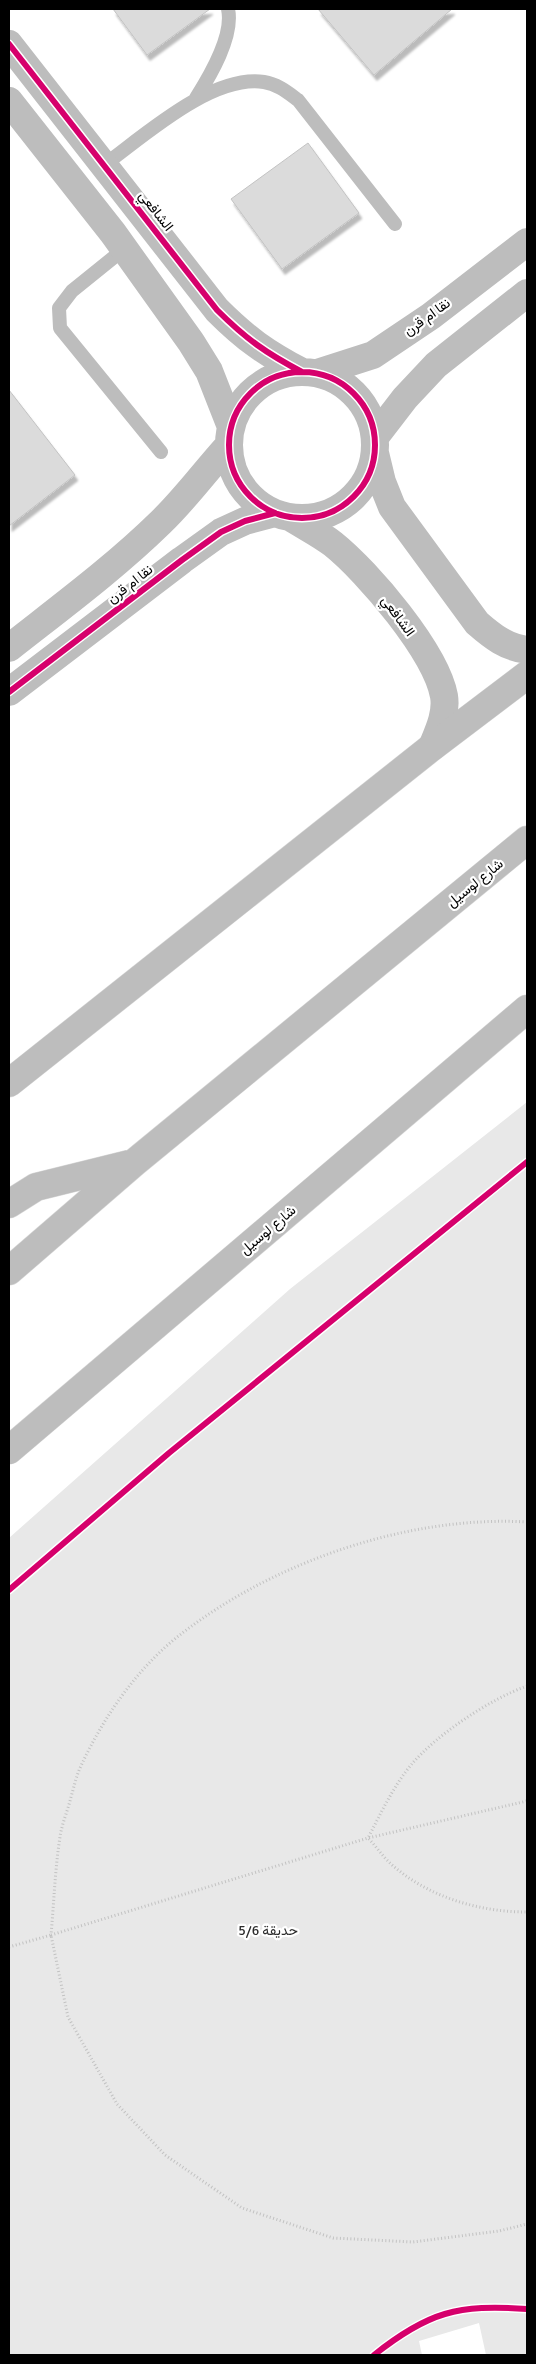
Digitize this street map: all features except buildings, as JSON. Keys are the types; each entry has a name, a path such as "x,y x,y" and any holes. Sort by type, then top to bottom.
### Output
{"main road":[{"name":"الشافعي","path":"9,44 217,310 267,354 310,372"},
{"path":"9,101 124,249 191,342 209,371 230,436 232,466 242,486 257,502 283,515 310,518 329,514 346,504 360,490 370,473 375,445 405,398 436,365 527,293"},
{"name":"نقا ام قرن","path":"310,372 373,355 431,316 527,242"},
{"path":"230,436 238,409 250,394 265,382 283,374 310,372 338,382 356,396 369,415 382,482 392,507 477,623 493,637 511,647 527,650"},
{"name":"نقا ام قرن","path":"9,648 93,582 160,523 230,436"},
{"name":"الشافعي","path":"283,515 332,543 366,574 432,662 444,696 444,712 432,748"},
{"name":"نقا ام قرن","path":"9,692 221,532 245,521 283,515"},
{"path":"9,1083 527,675"},
{"name":"شارع لوسيل","path":"9,1271 135,1162 527,840"},
{"name":"شارع لوسيل","path":"9,1450 527,1009"},
{"path":"9,1204 36,1187 135,1162"}],"lane":[{"path":"196,98 217,63 227,28 228,9"},
{"path":"104,165 196,98 243,82 265,82 278,86 298,100 395,224"},
{"path":"124,249 72,290 59,308 60,328 161,452"}],"path":[{"path":"527,1522 507,1520 444,1526 378,1538 287,1570 232,1600 175,1639 136,1678 104,1723 79,1770 60,1836 51,1934 68,2017 117,2104 164,2155 242,2208 333,2238 413,2242 499,2231 527,2224"},
{"path":"368,1838 389,1799 411,1765 442,1737 478,1710 527,1686"},
{"path":"9,1946 368,1838 527,1801"},
{"path":"368,1838 391,1864 429,1890 467,1906 508,1912 527,1912"}],"green space":[{"name":"حديقة 5/6","path":"527,1102 527,2355 486,2355 479,2323 419,2341 422,2355 9,2355 9,1538 290,1289"}],"cycle path":[{"path":"9,44 217,310 257,345 302,372"},
{"path":"302,372 330,378 353,394 369,417 375,445 369,473 353,496 330,512 302,518 274,512 251,496 235,473 229,445 235,417 251,394 274,378 302,372"},
{"path":"9,692 221,532 245,521 275,513"},
{"path":"9,1590 169,1453 527,1162"},
{"path":"374,2355 411,2329 445,2314 482,2308 527,2309"}]}
